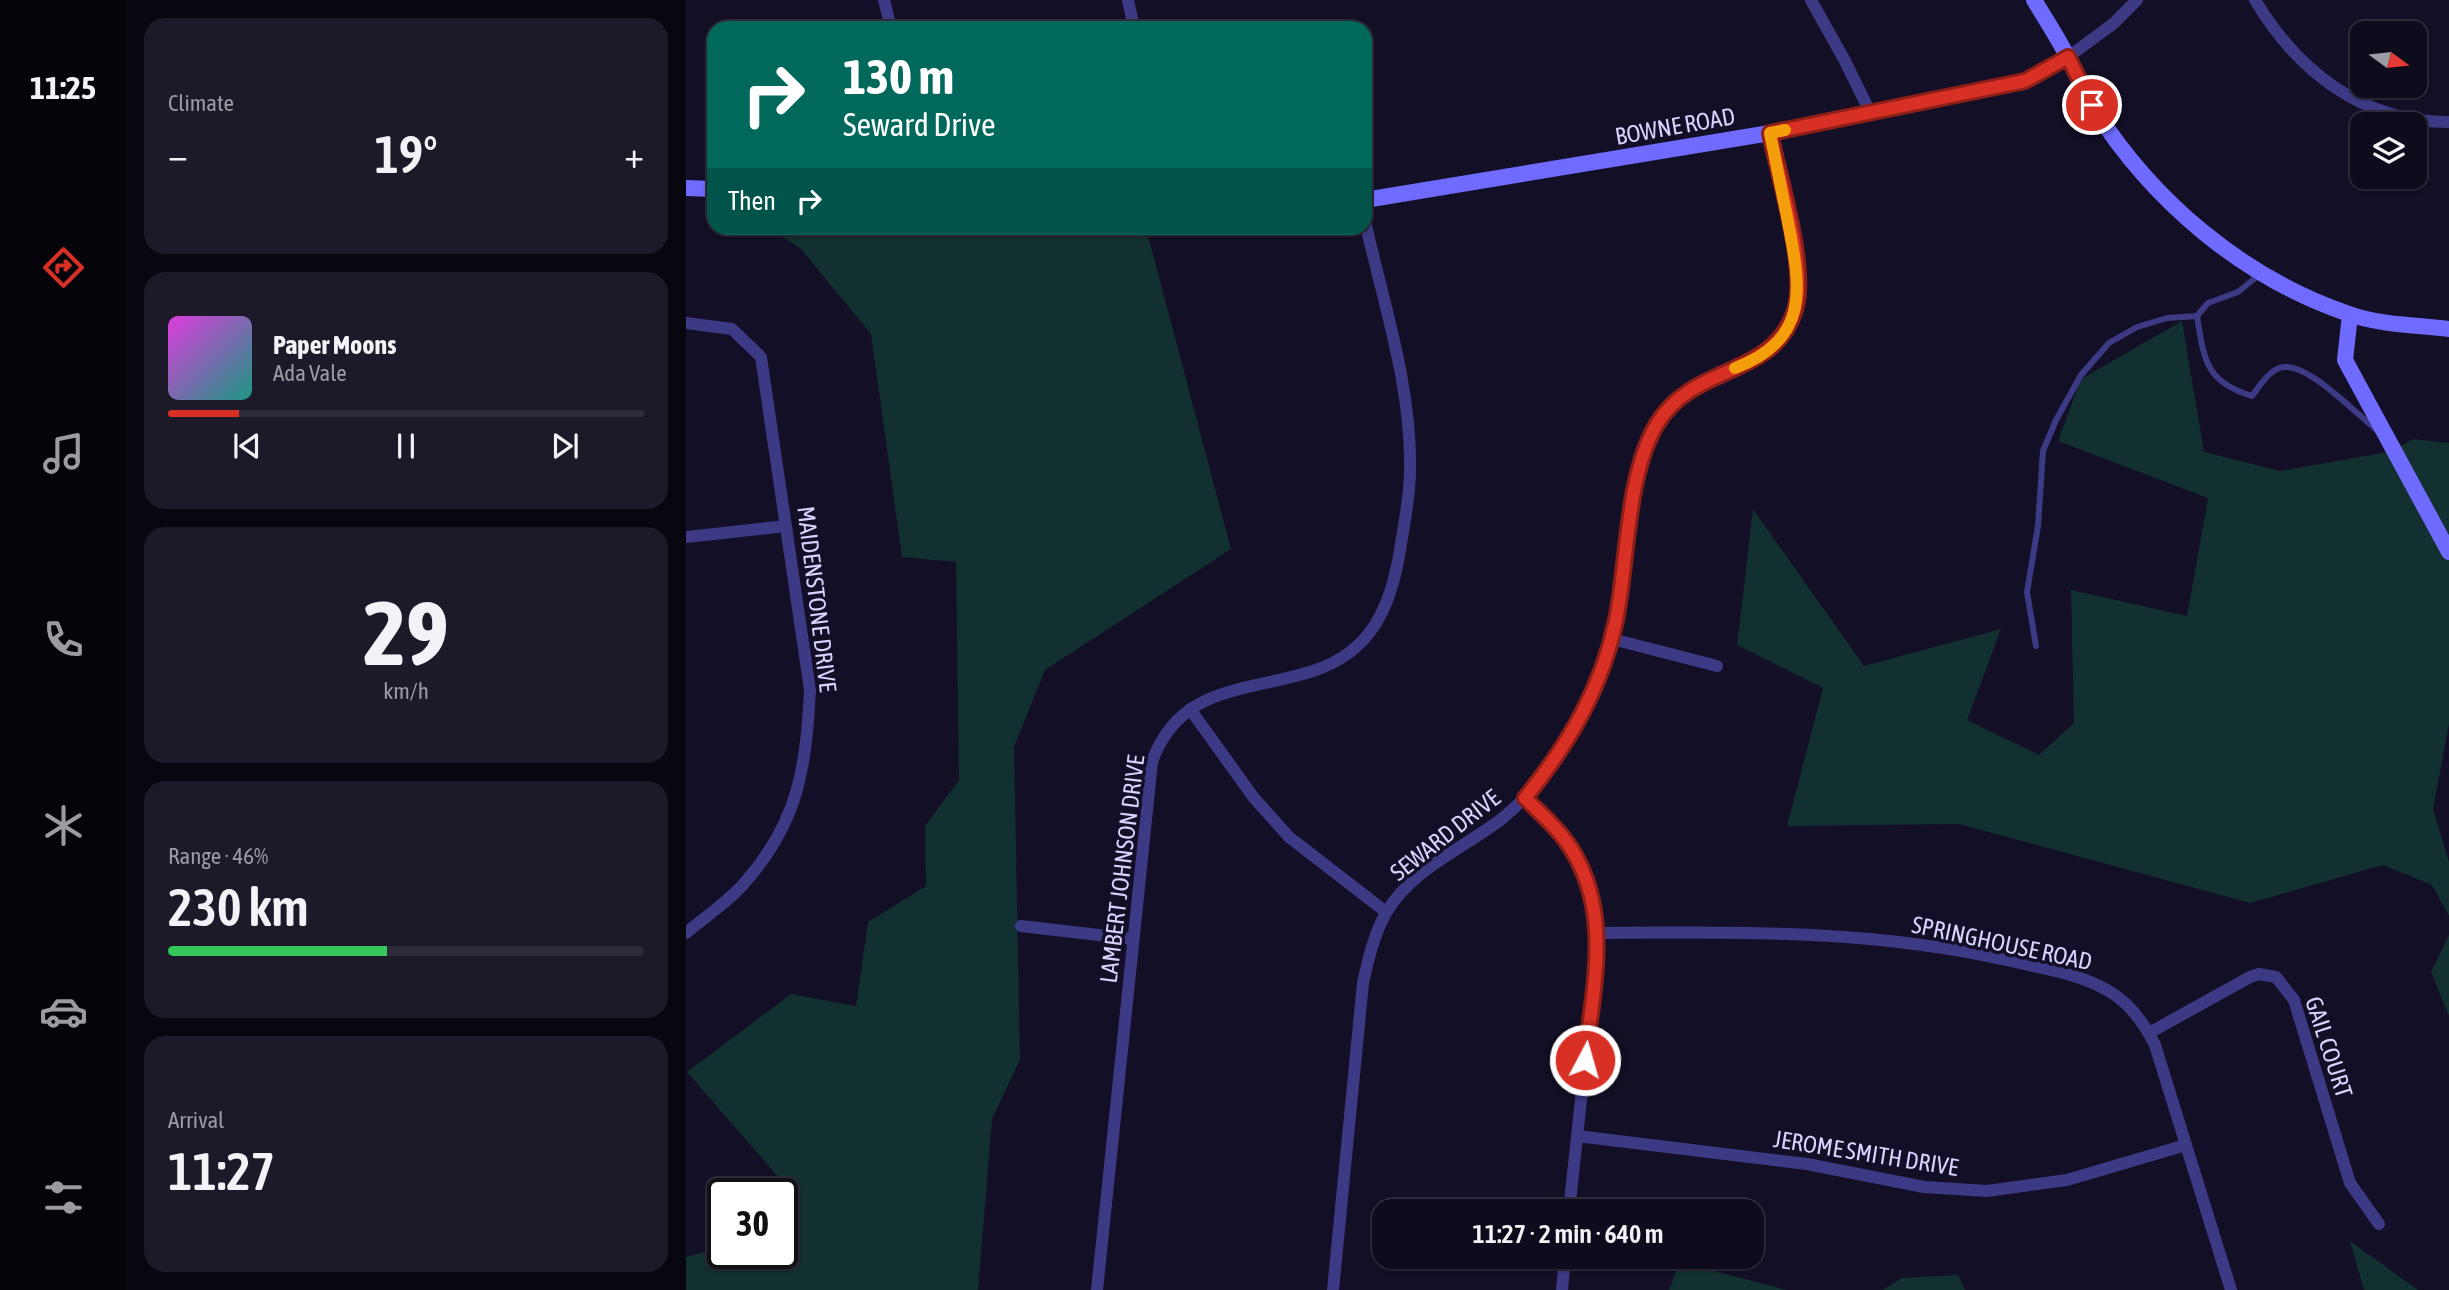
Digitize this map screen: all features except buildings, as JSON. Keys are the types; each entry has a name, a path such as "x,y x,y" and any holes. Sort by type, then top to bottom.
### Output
{"street":[{"path":"884,0 889,21"},
{"path":"1128,0 1132,21"},
{"path":"1811,0 1846,61 1870,112"},
{"path":"2034,0 2068,57 2092,105 2143,174 2199,229 2292,290 2350,315 2449,329"},
{"path":"2068,57 2113,24 2137,0"},
{"path":"2255,0 2271,27 2301,62 2339,92 2367,107 2411,120 2449,122"},
{"name":"BOWNE ROAD","path":"1372,199 1770,133 2025,81 2068,57"},
{"name":"SEWARD DRIVE","path":"1333,1290 1363,983 1371,948 1386,912 1422,873 1503,817 1525,798 1556,759 1578,724 1600,676 1612,639 1640,464 1657,424 1673,404 1695,386 1755,361 1770,350 1785,333 1795,312 1798,272 1770,133"},
{"path":"686,188 707,189"},
{"name":"LAMBERT JOHNSON DRIVE","path":"1097,1290 1152,762 1173,722 1211,696 1312,671 1338,660 1367,637 1383,614 1392,591 1408,498 1410,438 1402,383 1368,235"},
{"path":"2350,315 2345,337 2345,360 2449,552"},
{"name":"MAIDENSTONE DRIVE","path":"686,323 732,329 761,357 810,690 807,746 799,790 774,843 747,882 686,933"},
{"path":"686,537 786,526"},
{"path":"1612,639 1717,666"},
{"path":"1190,709 1254,798 1289,837 1386,912"},
{"path":"1525,798 1561,834 1580,865 1592,896 1599,933 1570,1199"},
{"path":"1021,926 1133,939"},
{"name":"SPRINGHOUSE ROAD","path":"1599,933 1784,931 1853,935 1949,949 2087,980 2118,997 2148,1033 2164,1069 2231,1290"},
{"name":"GAIL COURT","path":"2148,1033 2250,977 2259,974 2276,977 2294,1000 2350,1183 2379,1224"},
{"name":"JEROME SMITH DRIVE","path":"1577,1136 1807,1164 1924,1187 1987,1191 2067,1180 2186,1145"},
{"path":"1562,1290 1564,1269"}],"lane":[{"path":"2036,646 2027,592 2038,526 2043,451 2081,374 2109,344 2137,327 2167,318 2197,316 2208,303 2238,292 2262,272"},
{"path":"2197,316 2208,370 2232,390 2252,396 2272,372 2283,367 2302,370 2387,438"}],"green space":[{"path":"780,235 1148,235 1231,549 1045,670 1014,747 1020,1060 992,1119 978,1290 686,1290 686,1257 707,1251 707,1269 798,1269 798,1178 779,1178 687,1072 791,994 856,1006 868,922 926,886 925,826 959,780 956,562 902,557 871,334 801,249"},
{"path":"2182,321 2204,452 2280,471 2393,451 2413,439 2449,443 2449,724 2433,809 2449,862 2449,916 2432,885 2383,865 2250,903 1959,824 1787,826 1823,688 1737,645 1753,509 1864,666 2001,629 1967,720 2039,755 2074,723 2071,590 2187,616 2208,498 2058,441 2081,379"},
{"path":"2449,935 2449,1016 2431,972"},
{"path":"2350,1241 2418,1290 2364,1290"},
{"path":"1677,1269 1707,1269 1787,1290 1669,1290"},
{"path":"1958,1275 1965,1290 1883,1290 1902,1278"}],"slow traffic":[{"path":"1735,368 1755,361 1770,350 1785,333 1795,312 1798,272 1770,133 1785,130"}],"route":[{"path":"1585,1060 1599,933 1592,896 1580,865 1561,834 1525,798 1556,759 1578,724 1600,676 1617,617 1640,464 1657,424 1664,413 1695,386 1755,361 1770,350 1785,333 1795,312 1798,272 1770,133 2025,81 2068,57 2092,105"}]}
